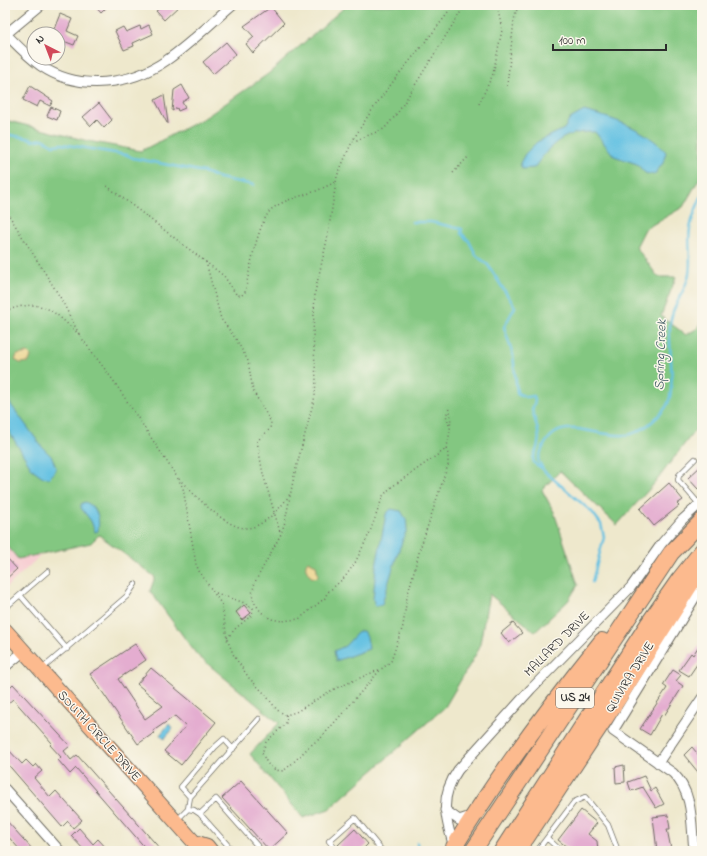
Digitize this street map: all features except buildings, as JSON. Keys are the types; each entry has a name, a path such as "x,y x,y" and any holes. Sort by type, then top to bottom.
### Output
{"highway":[{"name":"US 24","path":"473,851 671,553 702,521"},
{"name":"US 24","path":"502,851 650,623 679,580 702,552"},
{"path":"514,851 526,838 619,697 702,566"},
{"path":"455,850 474,814 550,706 611,630 647,591"}],"main road":[{"name":"SOUTH CIRCLE DRIVE","path":"5,630 195,846 206,846 211,851"}],"street":[{"path":"41,5 6,33 32,59 53,72 80,81 113,82 142,75 167,60 232,5"},
{"name":"MALLARD DRIVE","path":"455,850 447,826 445,810 449,785 458,770 531,689 631,587 662,543 682,520 701,503"},
{"name":"QUIVIRA DRIVE","path":"694,851 686,789 673,772 613,731 702,586"},
{"path":"5,667 24,651"},
{"path":"658,762 702,698"},
{"path":"5,790 60,851"},
{"path":"445,810 459,820 474,814"}],"lane":[{"path":"696,459 678,475 678,480 701,503"},
{"path":"5,608 48,571"},
{"path":"41,670 127,596 135,584"},
{"path":"20,595 67,649"},
{"path":"175,822 188,810 190,797 259,719"},
{"path":"190,797 182,787 215,747 224,739 233,750"},
{"path":"538,851 574,802 584,798 608,825 618,851"},
{"path":"200,814 216,799 262,851"},
{"path":"188,810 194,810 200,814 233,851"},
{"path":"337,851 329,841 355,818 382,851"},
{"path":"548,839 561,851"}],"path":[{"path":"449,425 452,418 449,409 446,415 449,425 449,443 446,449 390,488 383,496 370,532 355,563 345,577 327,593 325,598 309,613 299,619 282,621 271,620 261,612 252,594 255,582 281,534 315,396 316,379 312,335 315,292 327,240 336,182 352,142 366,116 387,87 454,5"},
{"path":"352,142 384,129 390,124 417,85 465,5"},
{"path":"479,104 496,64 502,30 497,5"},
{"path":"507,86 514,20 518,5"},
{"path":"453,173 469,156"},
{"path":"107,186 224,276 236,294 241,296 245,292 258,237 266,217 272,208 290,199 317,191 336,182"},
{"path":"5,210 60,298 80,336 113,380 183,488 196,564 199,571 216,593 222,605 226,639 234,656 248,678 265,694 277,710 286,715 296,712 332,690 383,668"},
{"path":"205,261 221,319 248,361 253,391 271,422 270,429 257,441 263,474 281,534"},
{"path":"5,311 31,304 40,305 52,310 80,336"},
{"path":"286,715 286,722 266,742 262,753 267,765 275,771 283,772 292,765 309,745 321,738 383,668 391,661 403,626 407,597 418,556 448,465 448,454 446,449"},
{"path":"177,477 212,512 245,528 260,524 274,513 291,492"},
{"path":"5,507 10,515 8,519 5,520"},
{"path":"216,593 242,602 253,608"},
{"path":"253,608 257,606"},
{"path":"226,639 236,628 252,615 253,608"}],"shaded area":[{"path":"5,543 18,559 42,554 5,589"}],"green space":[{"path":"347,5 702,5 702,174 683,207 645,229 636,247 658,277 676,277 661,316 686,335 698,328 702,318 702,421 654,484 617,525 560,471 542,490 554,512 578,585 568,601 535,632 489,594 479,649 445,707 329,809 303,818 250,754 279,723 197,655 150,591 155,577 99,535 91,543 18,559 5,543 5,120 88,141 141,151 206,117 268,74"}],"sand":[{"path":"28,353 31,356 29,362 20,363 15,360 17,355"},
{"path":"308,561 316,565 318,575 317,578 311,577 307,571 306,565"}],"water":[{"path":"584,111 618,121 639,131 658,144 666,152 663,163 654,175 645,173 637,164 614,156 595,132 584,132 566,136 553,145 534,168 522,169 520,163 525,154 537,142 564,129 570,119"},
{"path":"5,401 9,402 42,447 52,457 56,468 49,478 43,477 32,469 5,425"},
{"path":"85,502 93,507 97,514 99,522 98,531 95,532 91,521 81,508 81,504"},
{"path":"391,509 401,511 406,519 407,529 397,555 382,604 375,606 373,599 376,567 386,514"},
{"path":"359,631 363,631 367,637 369,649 336,661 334,651 345,646"},
{"path":"169,724 173,729 164,739 160,735"}],"waterway":[{"path":"5,134 32,139 32,141 43,139 53,145 62,144 127,155 133,158 204,172 219,178 254,185"},
{"name":"Spring Creek","path":"592,582 604,537 601,524 592,512 544,471 538,460 545,444 553,434 563,430 574,429 612,435 631,434 643,429 666,407 669,400 672,380 670,335 671,319 688,278 690,266 690,229 693,216 702,195"},
{"path":"412,222 431,222 462,229 461,233 469,241 476,255 488,265 515,307 504,327 513,355 517,393 526,397 534,396 535,401 532,410 538,429 539,439 533,458 534,463 543,469"},
{"name":"Spring Creek","path":"417,843 418,851"}]}
